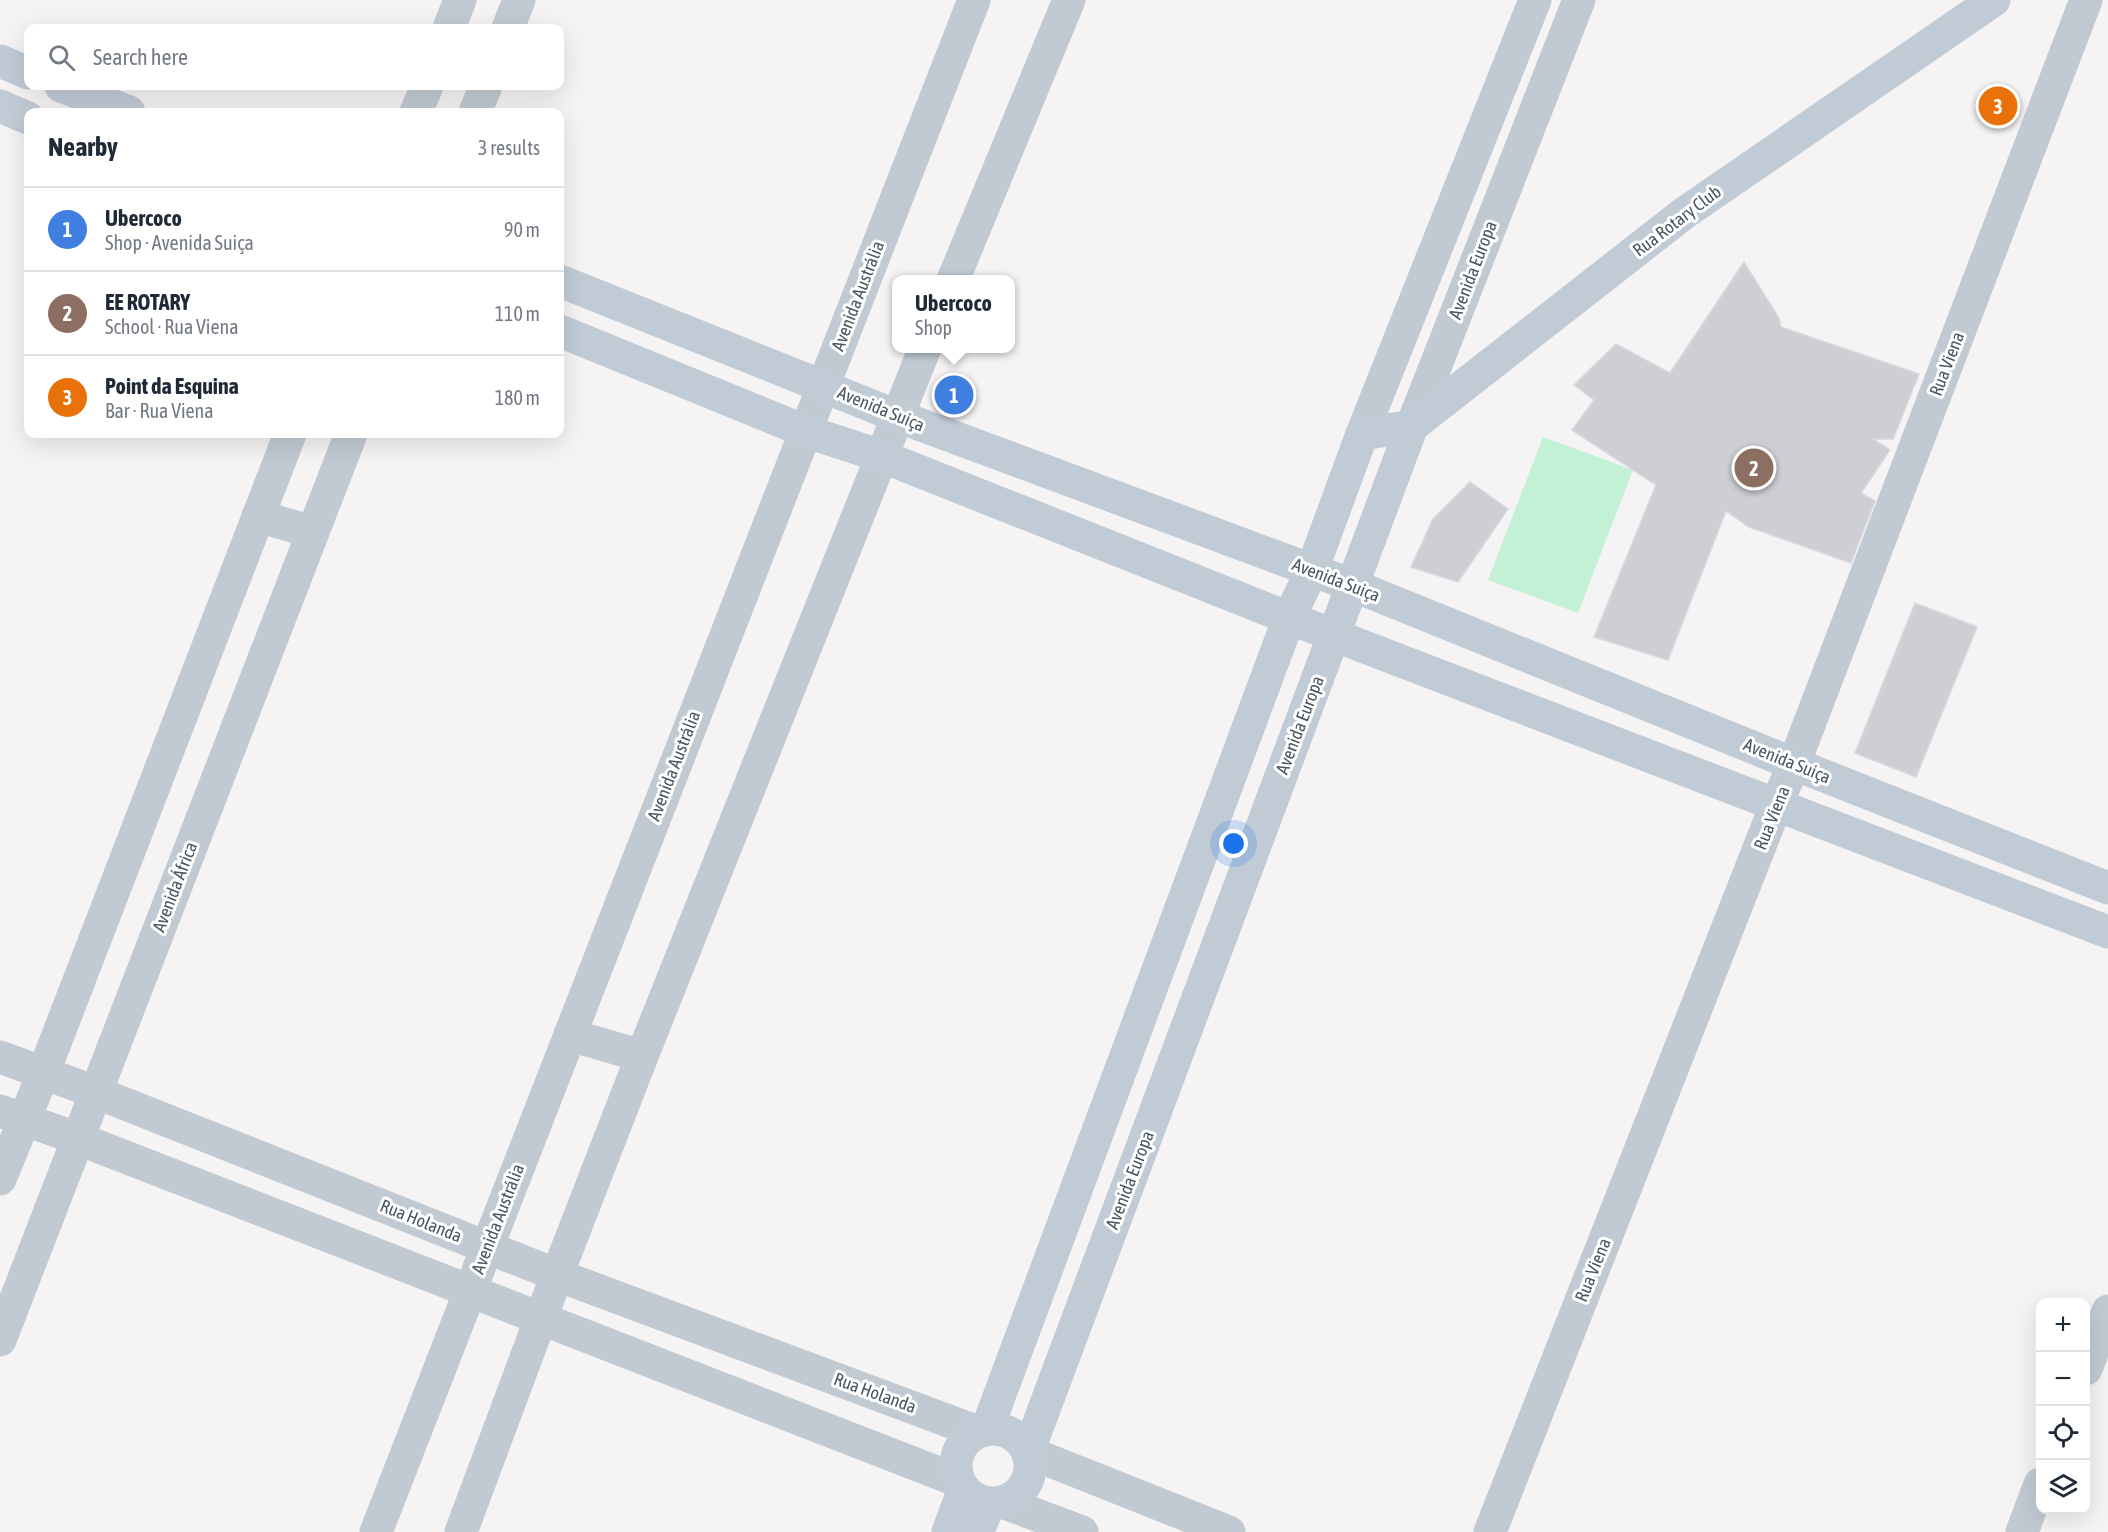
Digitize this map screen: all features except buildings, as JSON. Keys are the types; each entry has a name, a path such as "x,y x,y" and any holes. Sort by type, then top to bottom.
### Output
{"main road":[{"name":"Rua Rotary Club","path":"1362,434 1412,426 1683,214 1994,0"},
{"path":"0,62 24,71"},
{"path":"71,90 119,108"},
{"path":"0,106 24,116"},
{"name":"Avenida Suiça","path":"564,283 897,416 1352,585 2108,888"},
{"path":"564,333 805,431 881,456 1289,618 2108,932"},
{"name":"Avenida Europa","path":"1028,1452 1412,426"},
{"path":"982,1502 957,1458 965,1443 983,1430 1289,618 1312,570 1362,434"},
{"path":"948,1532 982,1502 1012,1498 1026,1483 1030,1473 1028,1452 1023,1443 1007,1431 983,1430"}],"street":[{"path":"451,24 460,0"},
{"path":"510,24 519,0"},
{"name":"Avenida Austrália","path":"376,1532 974,0"},
{"path":"955,275 1069,0"},
{"path":"1362,434 1534,0"},
{"name":"Avenida Europa","path":"1412,426 1579,0"},
{"name":"Rua Viena","path":"1490,1532 1794,764 2086,0"},
{"path":"418,108 425,90"},
{"path":"477,108 484,90"},
{"path":"461,1532 642,1056 923,353"},
{"path":"0,1179 12,1115 43,1074 288,438"},
{"name":"Avenida África","path":"0,1340 349,438"},
{"path":"258,516 312,532"},
{"path":"570,1035 642,1056"},
{"name":"Rua Holanda","path":"0,1057 95,1092 557,1275 983,1430"},
{"path":"12,1115 541,1317 982,1502 1082,1532"},
{"path":"2090,1356 2108,1311"},
{"path":"1028,1452 1228,1532"},
{"path":"2022,1532 2036,1495"},
{"path":"982,1502 1014,1532"}],"green space":[{"path":"1543,437 1633,470 1578,613 1488,580"}],"place":[{"name":"Point da Esquina","path":"1998,106"},
{"name":"Ubercoco","path":"954,395"},
{"name":"EE ROTARY","path":"1754,468"}]}
